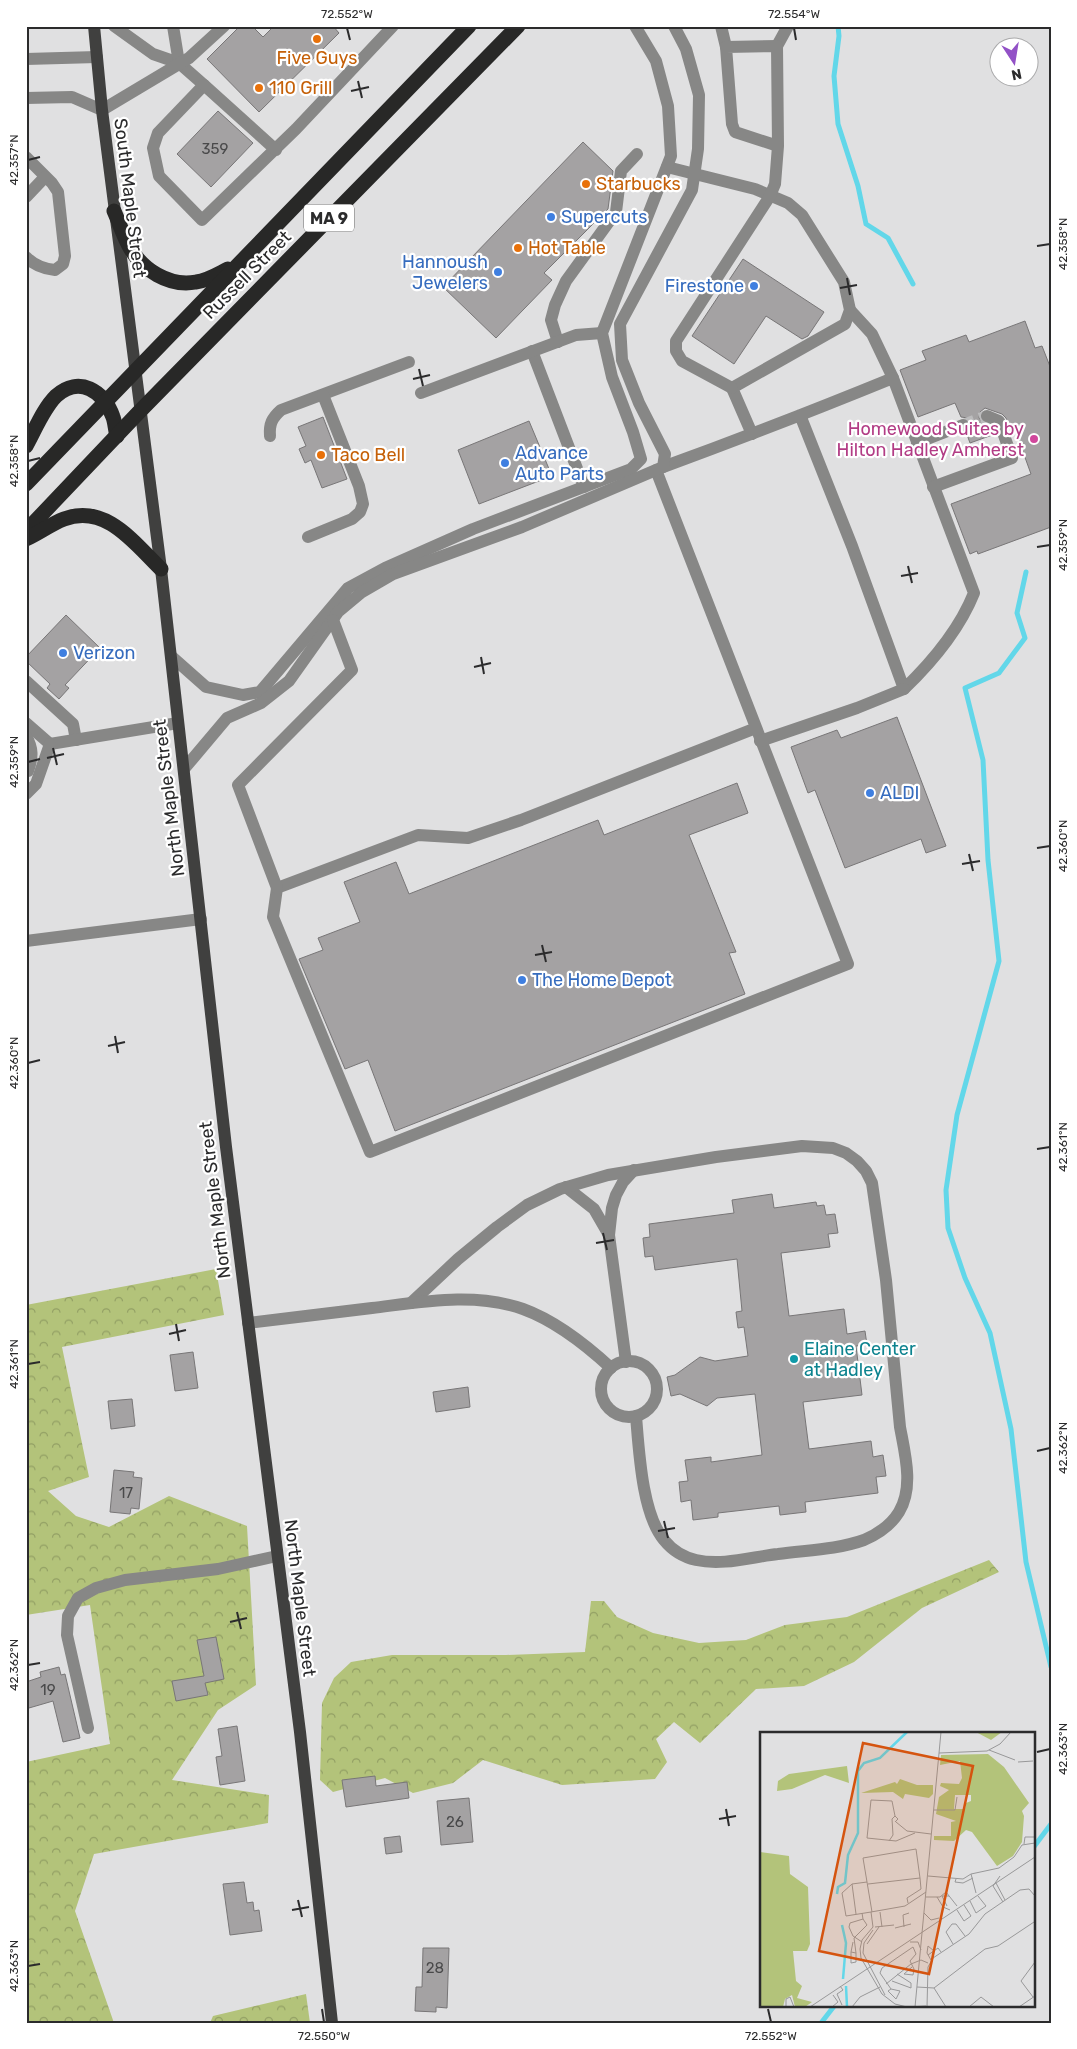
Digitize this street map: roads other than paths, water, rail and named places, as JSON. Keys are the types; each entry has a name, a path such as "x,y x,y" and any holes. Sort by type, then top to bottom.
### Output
{"highway":[{"name":"Russell Street","path":"26,484 469,26"},
{"name":"Russell Street","path":"26,531 140,411 518,26"},
{"path":"114,211 129,247 144,266 162,278 178,283 197,282 234,267"},
{"path":"26,446 56,397 66,389 78,385 93,390 106,403 113,417 117,436"},
{"path":"26,539 64,519 85,515 92,516 114,525 161,569"}],"main road":[{"name":"South Maple Street","path":"94,26 102,110 135,373"},
{"name":"North Maple Street","path":"135,373 161,569 227,1157 300,1732 332,2023"}],"lane":[{"path":"114,26 152,54 179,63 276,150"},
{"path":"173,26 179,63"},
{"path":"26,98 72,97 102,110 189,58 224,26"},
{"path":"204,85 158,133 153,148 159,176 202,220 276,150 393,26"},
{"path":"171,656 206,687 243,695 260,692 348,588 384,568 473,529 631,469 641,459 634,432 612,377 602,333 671,156 668,106 656,61 635,26"},
{"path":"333,620 352,670 238,785 277,888 273,917 370,1152 848,964 760,741 659,468 665,454 639,403 622,360 620,324 692,190 695,173 698,149 699,95 686,49 674,26"},
{"path":"721,26 726,48 730,117 735,132 778,146"},
{"path":"752,434 732,388 682,361 676,351 676,342 770,196 775,184 778,146 777,46 788,26"},
{"path":"726,48 777,46"},
{"path":"26,59 97,57"},
{"path":"558,342 551,320 555,305 566,281 616,212 621,171 637,154"},
{"path":"26,157 58,192 65,256 63,264 56,270 45,269 31,262 26,257"},
{"path":"667,167 755,189 788,204 808,224 844,282 850,310 872,334 894,378 974,593 967,609 925,669 904,689 760,741"},
{"path":"26,197 45,176"},
{"path":"732,388 845,324 850,310"},
{"path":"421,393 576,335 602,333"},
{"path":"532,351 584,487"},
{"path":"270,436 269,426 281,410 409,362"},
{"path":"184,769 227,718 261,703 289,681 338,612 362,592 393,574 522,527 659,468 752,434 894,378"},
{"path":"308,537 352,519 360,512 363,504 359,486 324,395"},
{"path":"800,415 852,546 904,689"},
{"path":"933,487 1012,458 999,421 987,416"},
{"path":"917,443 963,425"},
{"path":"26,681 74,724 76,740"},
{"path":"26,723 50,744 178,723"},
{"path":"277,888 418,835 468,838 521,820 756,728"},
{"path":"26,736 31,744 32,758 27,772"},
{"path":"26,794 36,784 50,744"},
{"path":"26,941 201,919"},
{"path":"410,1304 497,1227 527,1205 566,1187 634,1170 744,1153 802,1146 833,1148 846,1153 866,1171 872,1184 886,1280 899,1418 907,1471 904,1502 896,1516 886,1528 864,1539 836,1548 777,1554 736,1561 707,1561 689,1558 680,1554 665,1542 652,1519 642,1472 636,1416"},
{"path":"626,1362 609,1236 612,1208 616,1195 623,1182 634,1170"},
{"path":"566,1187 594,1208 609,1236"},
{"path":"248,1323 410,1304 479,1300 524,1310 561,1328 611,1368"},
{"path":"626,1362 638,1363 648,1369 656,1384 654,1402 646,1411 636,1416 619,1415 606,1404 601,1394 602,1382 611,1368 626,1362"},
{"path":"88,1728 67,1635 68,1616 78,1598 96,1588 126,1580 218,1569 277,1556"}],"waterway":[{"path":"838,26 839,36 834,76 838,124 858,186 866,224 888,238 913,284"},
{"path":"1026,572 1017,613 1025,638 999,673 965,688 983,760 988,860 999,961 957,1115 946,1190 948,1228 965,1278 990,1333 1011,1429 1026,1562 1051,1667"},
{"path":"1034,1847 1051,1824"},
{"path":"821,2023 834,2006"}],"tunnel":[{"path":"963,425 987,416"}],"place":[{"name":"Five Guys","path":"317,39"},
{"name":"110 Grill","path":"259,88"},
{"name":"Starbucks","path":"586,184"},
{"name":"Supercuts","path":"551,217"},
{"name":"Hot Table","path":"518,248"},
{"name":"Hannoush Jewelers","path":"498,272"},
{"name":"Firestone","path":"754,286"},
{"name":"Homewood Suites by Hilton Hadley Amherst","path":"1034,439"},
{"name":"Taco Bell","path":"321,455"},
{"name":"Advance Auto Parts","path":"505,463"},
{"name":"Verizon","path":"63,653"},
{"name":"ALDI","path":"870,793"},
{"name":"The Home Depot","path":"522,980"},
{"name":"Elaine Center at Hadley","path":"794,1359"}]}
